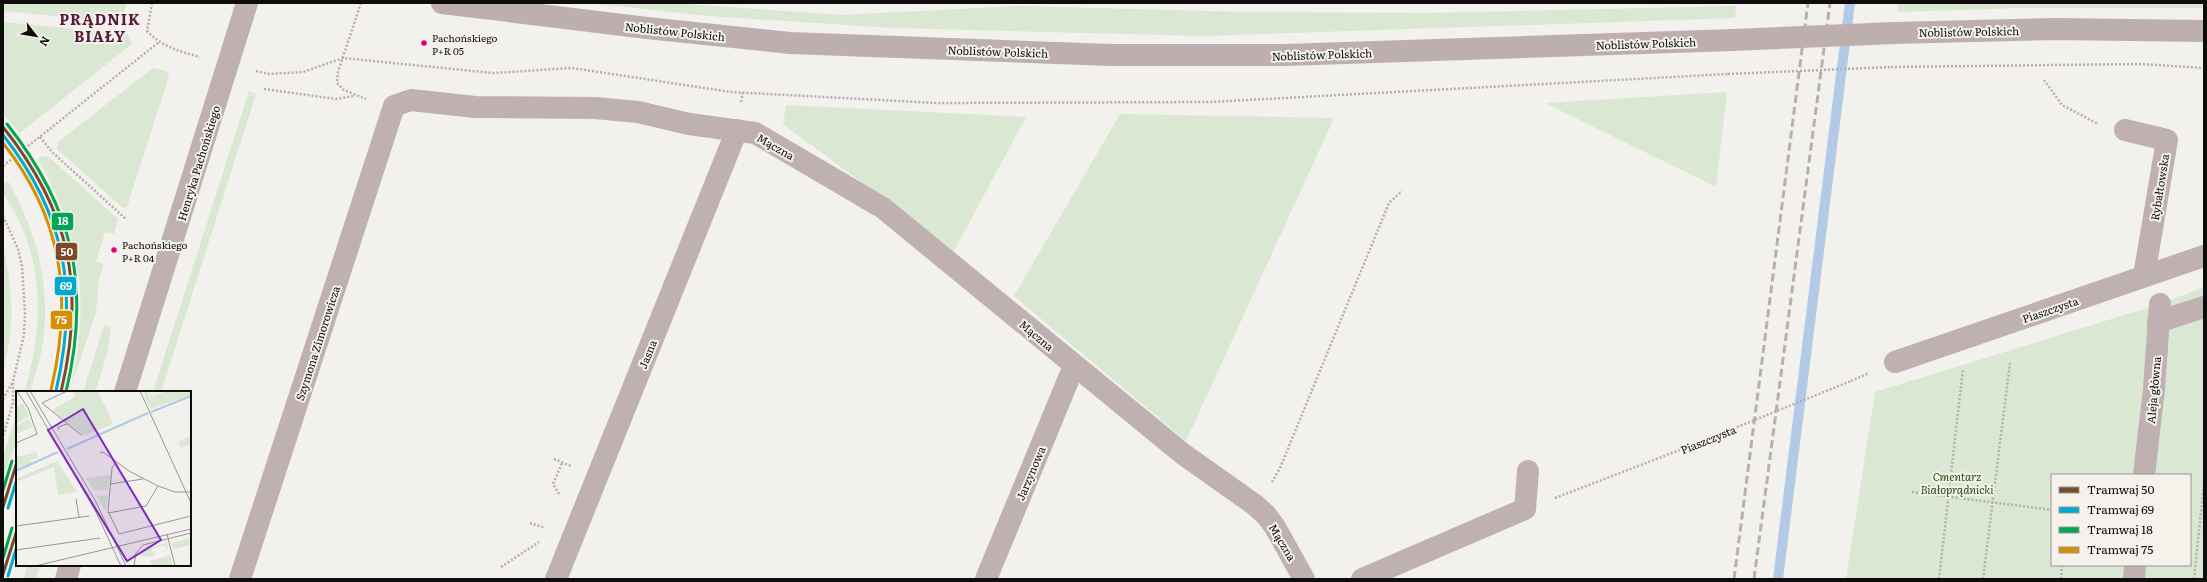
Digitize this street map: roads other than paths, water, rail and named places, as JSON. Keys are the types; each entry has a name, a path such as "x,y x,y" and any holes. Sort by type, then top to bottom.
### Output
{"main road":[{"name":"Noblistów Polskich","path":"442,3 647,28 790,43 1103,54 1285,56 2056,28 2204,31"}],"street":[{"name":"Henryka Pachońskiego","path":"125,391 247,3"},
{"name":"Mączna","path":"394,106 411,100 475,107 595,108 638,112 689,124 755,133 883,208 1183,454 1255,505 1266,515 1275,527 1304,579"},
{"name":"Szymona Zimorowicza","path":"240,579 394,106"},
{"name":"Jasna","path":"556,579 737,130"},
{"name":"Rybałtowska","path":"2125,130 2167,140 2144,276"},
{"name":"Piaszczysta","path":"1895,362 2204,256"},
{"name":"Aleja główna","path":"2144,474 2154,389 2159,313 2204,307"},
{"name":"Jarzynowa","path":"986,579 1074,366"},
{"path":"1362,579 1525,509 1528,471"},
{"path":"66,579 70,566"},
{"path":"2134,579 2135,566"}],"waterway":[{"path":"1778,579 1850,3"}],"railway":[{"path":"1734,579 1808,3"},
{"path":"1754,579 1830,3"}],"tram line":[{"name":"18","path":"7,124 30,156 48,187 62,218 71,250 76,283 77,318 73,354 66,391"},
{"name":"50","path":"3,127 26,158 44,189 57,220 66,252 71,284 72,318 68,354 61,391"},
{"name":"69","path":"3,135 24,165 41,195 54,225 62,256 66,288 66,320 63,355 56,391"},
{"name":"75","path":"3,143 23,172 39,201 50,230 58,260 61,291 61,323 58,356 51,390"},
{"name":"18","path":"3,490 12,461"},
{"name":"50","path":"3,507 16,465"},
{"name":"69","path":"8,508 16,482"},
{"name":"18","path":"3,558 12,528"},
{"name":"50","path":"3,574 16,533"},
{"name":"69","path":"8,576 16,549"}],"place":[{"name":"Pachońskiego P+R 05","path":"424,43"},
{"name":"Pachońskiego P+R 04","path":"114,250"}],"district":[{"name":"PRĄDNIK BIAŁY","path":"100,26"}],"park label":[{"name":"Cmentarz Białoprądnicki","path":"1957,482"}]}
